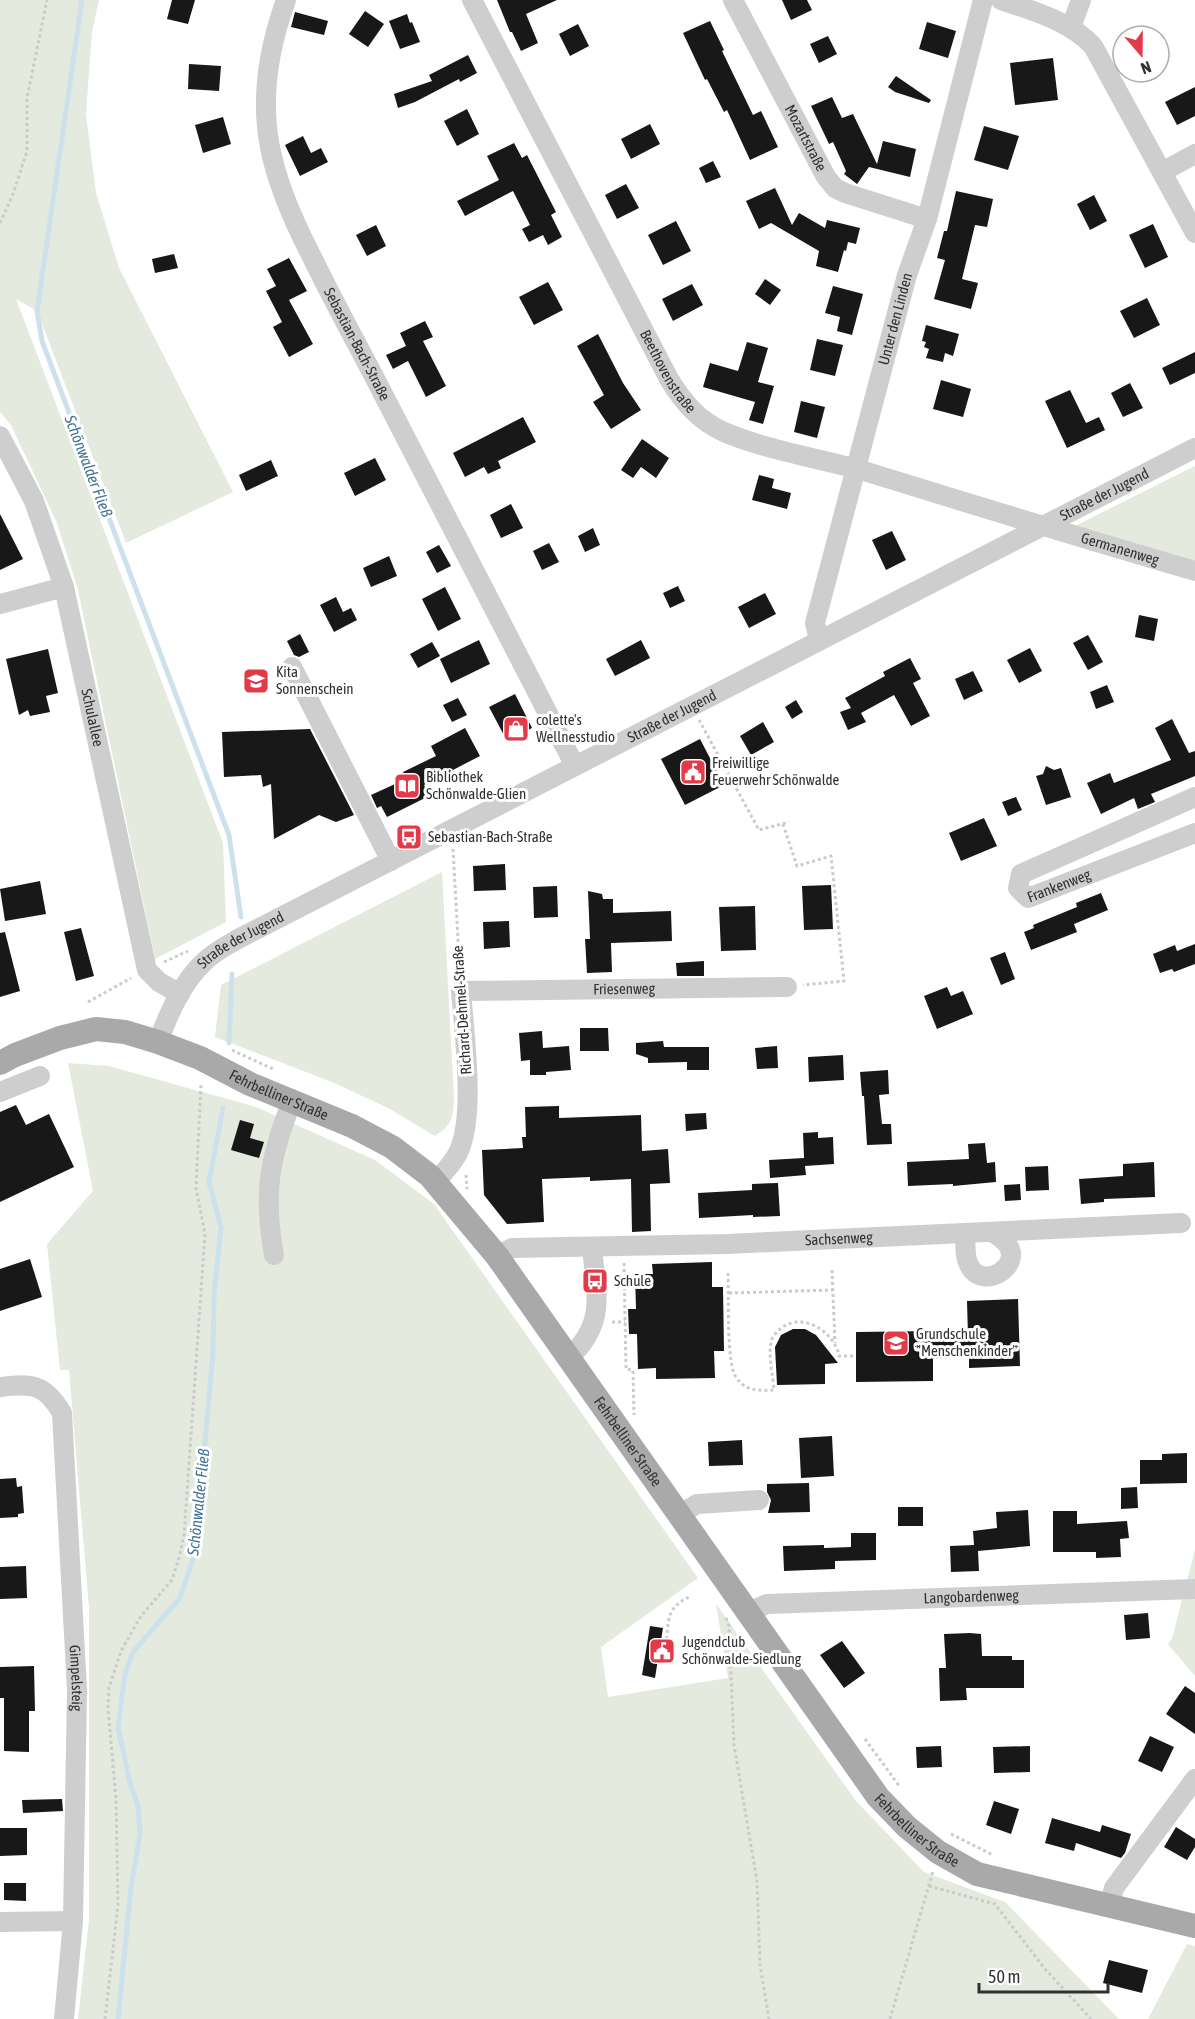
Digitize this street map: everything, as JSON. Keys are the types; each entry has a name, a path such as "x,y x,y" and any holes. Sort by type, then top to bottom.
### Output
{"main road":[{"name":"Fehrbelliner Straße","path":"7,1059 60,1038 96,1029 124,1032 200,1058 250,1084 352,1126 392,1147 436,1182 497,1256 878,1797 907,1827 944,1843 977,1874 1195,1926"}],"street":[{"name":"Sebastian-Bach-Straße","path":"286,0 276,27 269,60 265,99 270,147 279,182 335,306 575,766"},
{"name":"Beethovenstraße","path":"472,0 669,380 682,400 697,416 722,431 750,441 855,469 1046,526"},
{"name":"Mozartstraße","path":"733,0 826,177 836,188 845,193 927,219"},
{"name":"Unter den Linden","path":"819,640 815,623 907,275 927,219 983,0"},
{"path":"1001,0 1071,27 1083,34 1094,46 1195,233"},
{"path":"1071,27 1081,0"},
{"path":"1162,172 1195,154"},
{"name":"Schulallee","path":"0,436 34,501 64,587 147,970"},
{"name":"Straße der Jugend","path":"158,1042 166,1019 196,970 215,953 236,940 1195,448"},
{"name":"Germanenweg","path":"1046,526 1078,538 1195,571"},
{"path":"0,604 64,587"},
{"path":"292,667 391,861"},
{"name":"Frankenweg","path":"1195,797 1021,874 1018,888 1028,898 1195,833"},
{"path":"147,970 159,982 180,994"},
{"name":"Friesenweg","path":"461,991 787,987"},
{"name":"Richard-Dehmel-Straße","path":"436,1182 458,1154 465,1134 467,1075 461,991"},
{"path":"0,1092 40,1076"},
{"path":"274,1255 269,1227 268,1188 274,1150 292,1101"},
{"name":"Sachsenweg","path":"497,1256 512,1248 592,1248 833,1240 1181,1223"},
{"path":"965,1233 968,1264 977,1274 991,1277 1004,1270 1010,1257 1007,1243 992,1232"},
{"path":"569,1358 580,1347 595,1322 597,1304 592,1248"},
{"name":"Gimpelsteig","path":"0,1387 26,1384 41,1388 54,1399 62,1413 76,1690 73,1921 64,2019"},
{"path":"679,1515 697,1504 759,1500"},
{"name":"Langobardenweg","path":"749,1612 767,1604 1195,1589"},
{"path":"1109,1906 1114,1887 1195,1779"},
{"path":"0,1922 73,1921"}],"path":[{"path":"0,223 13,194 27,151 27,98 47,0"},
{"path":"693,705 702,727 759,830 789,822"},
{"path":"783,824 797,866 831,856 844,981 787,987"},
{"name":"Richard-Dehmel-Straße","path":"448,830 453,844 461,991"},
{"path":"88,1002 147,970 196,948 215,953"},
{"path":"105,2019 118,1905 116,1798 108,1708 109,1689 121,1651 141,1616 172,1580 184,1536 205,1234 196,1188 201,1085"},
{"path":"623,1247 626,1369 633,1370 634,1416 632,1419"},
{"path":"832,1270 835,1344"},
{"path":"728,1273 731,1364 733,1373 745,1386 753,1390 774,1390 770,1343 783,1326 792,1322 808,1323 827,1335 838,1347 839,1356 856,1356"},
{"path":"729,1293 833,1290"},
{"path":"666,1645 672,1611 678,1602 691,1596"},
{"path":"729,1626 734,1745 757,1881 760,1965 769,2019"},
{"path":"862,1736 904,1792"},
{"path":"890,2019 944,1843 996,1857"},
{"path":"929,1886 995,1904 1045,1969 1091,2019"}],"shaded area":[{"path":"0,0 99,0 92,31 86,114 96,193 119,268 233,492 126,543 37,311 16,299 223,843 226,922 155,959 78,590 57,523 11,425 0,412"},
{"path":"1195,466 1195,567 1073,527"},
{"path":"442,872 454,1097 451,1120 441,1132 435,1136 388,1108 332,1082 215,1037 221,985"},
{"path":"68,1063 109,1066 256,1107 375,1160 434,1204 698,1578 601,1647 608,1697 728,1678 716,1604 856,1801 924,1872 1005,1902 1119,2019 78,2019 89,1919 89,1608 69,1370 60,1370 47,1244 93,1191"},
{"path":"1195,1549 1195,1676 1168,1644 1172,1639"},
{"path":"1187,1944 1195,1946 1195,2019 1148,2019"}],"building":[{"path":"172,0 195,0 188,24 167,19"},
{"path":"497,0 557,0 526,14 538,43 521,51 510,32"},
{"path":"782,0 807,0 812,10 791,20"},
{"path":"365,11 384,24 368,47 349,34"},
{"path":"295,12 328,21 324,35 291,27"},
{"path":"407,14 420,42 400,49 389,21"},
{"path":"710,21 753,115 761,111 778,147 750,160 727,110 724,112 707,79 705,80 683,33"},
{"path":"927,22 956,31 948,58 919,49"},
{"path":"578,24 589,46 570,56 559,34"},
{"path":"828,36 837,54 819,63 810,44"},
{"path":"468,55 477,73 460,82 459,79 415,102 398,108 394,94 432,81 429,75"},
{"path":"1053,58 1058,100 1015,105 1010,63"},
{"path":"189,64 221,66 219,91 188,89"},
{"path":"896,76 931,100 929,103 895,92 888,87"},
{"path":"1195,87 1195,116 1177,125 1165,102"},
{"path":"832,97 842,118 853,114 877,164 883,141 916,149 910,177 869,167 857,184 844,174 846,171 833,142 829,144 811,106"},
{"path":"467,109 479,134 457,146 444,121"},
{"path":"223,117 231,144 203,153 195,125"},
{"path":"650,124 660,144 631,159 621,139"},
{"path":"984,126 1019,136 1008,170 974,160"},
{"path":"303,136 311,153 321,148 328,162 300,176 285,145"},
{"path":"514,143 522,158 527,155 556,212 551,215 562,237 548,245 543,235 529,242 522,229 530,225 513,191 465,216 457,201 499,180 487,156"},
{"path":"713,161 721,177 706,183 699,168"},
{"path":"626,184 639,208 617,219 605,195"},
{"path":"775,188 792,225 799,213 825,228 827,220 860,228 856,244 848,242 846,251 844,250 838,272 816,266 819,251 771,223 759,229 746,201"},
{"path":"956,191 993,199 987,227 975,225 962,279 978,283 971,309 934,299 945,260 937,258 944,231 947,231"},
{"path":"1094,195 1107,221 1090,230 1077,204"},
{"path":"676,221 691,251 663,265 648,235"},
{"path":"1153,224 1168,257 1145,268 1129,235"},
{"path":"376,225 386,246 367,256 356,235"},
{"path":"174,254 178,268 155,273 152,259"},
{"path":"289,258 307,291 289,300 313,344 289,357 273,327 282,322 266,291 276,286 267,269"},
{"path":"765,279 781,290 770,305 755,294"},
{"path":"548,282 563,310 534,325 519,297"},
{"path":"692,284 703,305 673,321 662,299"},
{"path":"833,286 863,294 852,335 837,331 840,317 825,313"},
{"path":"1147,298 1160,325 1134,338 1120,311"},
{"path":"425,321 433,337 423,341 446,386 426,397 408,361 393,369 386,355 406,346 400,333"},
{"path":"926,325 959,334 953,356 945,353 943,362 926,358 929,349 924,347 926,342 922,341"},
{"path":"598,334 623,383 641,410 611,429 593,402 604,395 577,346"},
{"path":"817,339 843,345 835,376 810,370"},
{"path":"747,342 768,348 758,382 774,386 763,424 749,420 755,402 703,387 710,363 738,371"},
{"path":"1195,352 1195,373 1170,385 1162,368"},
{"path":"941,380 971,389 963,417 933,409"},
{"path":"1130,383 1143,408 1123,417 1111,393"},
{"path":"1070,390 1086,423 1099,417 1105,430 1067,448 1045,401"},
{"path":"801,401 825,407 817,438 794,432"},
{"path":"523,417 536,442 498,461 501,468 488,474 484,467 465,477 453,453"},
{"path":"642,439 669,458 656,478 641,467 633,478 621,470"},
{"path":"375,458 386,480 355,496 344,473"},
{"path":"271,460 278,476 246,491 239,475"},
{"path":"759,475 774,479 772,488 791,493 787,509 752,500"},
{"path":"511,504 523,528 501,538 490,515"},
{"path":"0,514 23,559 0,570"},
{"path":"593,528 600,545 585,552 578,536"},
{"path":"892,531 906,560 886,570 872,540"},
{"path":"549,543 559,562 542,570 533,551"},
{"path":"439,545 451,566 437,573 426,552"},
{"path":"389,556 397,576 371,587 363,568"},
{"path":"678,586 685,601 670,608 663,593"},
{"path":"445,587 461,619 438,631 422,599"},
{"path":"765,593 776,614 749,628 738,607"},
{"path":"336,597 343,612 351,608 357,620 334,632 320,605"},
{"path":"1139,615 1158,619 1154,641 1135,637"},
{"path":"300,634 309,652 299,657 294,655 287,641"},
{"path":"1088,635 1103,662 1088,670 1073,643"},
{"path":"479,640 490,664 451,683 440,659"},
{"path":"641,640 650,658 615,676 606,659"},
{"path":"432,642 440,656 418,668 410,654"},
{"path":"1030,648 1042,671 1019,683 1007,660"},
{"path":"48,649 58,693 46,696 50,712 30,716 28,710 19,715 6,659"},
{"path":"910,658 921,679 913,683 930,716 911,726 894,695 861,713 866,722 848,730 840,712 851,708 845,698 885,676 883,672"},
{"path":"973,671 983,691 964,700 955,679"},
{"path":"1107,685 1114,702 1096,709 1090,692"},
{"path":"515,694 532,728 507,741 489,707"},
{"path":"458,698 467,715 452,722 443,705"},
{"path":"796,700 803,712 792,719 785,707"},
{"path":"1172,719 1189,753 1195,751 1195,776 1151,794 1155,802 1138,809 1134,798 1101,814 1087,783 1110,773 1114,783 1171,760 1155,728"},
{"path":"763,722 774,742 751,755 740,736"},
{"path":"465,728 480,756 424,785 429,796 387,817 381,806 377,808 371,795 406,779 403,772 436,756 431,746"},
{"path":"310,729 354,815 336,822 319,815 274,839 271,784 263,787 261,775 224,777 222,732"},
{"name":"Freiwillige Feuerwehr Schönwalde","path":"700,739 724,785 685,805 661,759"},
{"path":"1046,766 1054,770 1061,768 1071,797 1046,805 1036,776 1043,774"},
{"path":"1016,797 1022,810 1008,816 1002,802"},
{"path":"984,818 997,846 961,861 949,833"},
{"path":"505,864 506,890 474,891 473,866"},
{"path":"40,881 46,914 5,921 0,889"},
{"path":"831,885 833,929 804,930 802,886"},
{"path":"557,886 558,917 534,918 533,887"},
{"path":"588,891 602,894 603,899 613,899 613,913 671,911 672,941 611,943 612,972 587,973 585,939 590,939"},
{"path":"1101,893 1108,910 1074,924 1077,932 1031,950 1024,932 1034,928 1033,925 1077,907 1076,903"},
{"path":"755,906 756,950 721,951 719,907"},
{"path":"509,921 510,947 484,949 483,922"},
{"path":"81,928 94,976 76,981 64,932"},
{"path":"5,932 20,991 0,997 0,933"},
{"path":"1195,944 1195,964 1174,972 1172,969 1160,973 1153,954 1175,945 1177,951"},
{"path":"1005,952 1015,979 1001,985 990,958"},
{"path":"704,961 704,976 677,976 676,963"},
{"path":"947,987 951,996 963,991 973,1014 937,1029 924,996"},
{"path":"580,1028 608,1028 609,1051 580,1051"},
{"path":"542,1031 543,1048 569,1046 571,1070 546,1072 546,1075 530,1075 530,1060 521,1061 519,1033"},
{"path":"663,1041 664,1047 709,1047 709,1070 687,1070 687,1062 648,1063 648,1058 636,1054 636,1043"},
{"path":"777,1046 778,1068 757,1069 755,1048"},
{"path":"843,1055 844,1080 809,1082 808,1057"},
{"path":"888,1070 889,1094 879,1095 882,1124 891,1124 892,1144 867,1145 860,1072"},
{"path":"16,1105 26,1125 49,1114 74,1167 0,1202 0,1112"},
{"path":"559,1106 559,1118 641,1115 642,1151 668,1149 670,1183 650,1184 651,1231 632,1232 631,1179 590,1181 590,1177 542,1179 544,1222 507,1224 484,1195 482,1150 523,1148 522,1137 526,1137 525,1107"},
{"path":"706,1113 707,1129 686,1131 685,1114"},
{"path":"240,1120 254,1124 250,1138 264,1142 259,1158 231,1150"},
{"path":"818,1132 818,1138 833,1137 834,1164 805,1166 806,1175 770,1178 769,1160 804,1158 803,1133"},
{"path":"985,1143 987,1163 995,1162 996,1182 953,1186 953,1184 908,1186 907,1162 969,1159 968,1144"},
{"path":"1154,1162 1155,1197 1104,1199 1104,1202 1081,1204 1079,1179 1123,1176 1123,1164"},
{"path":"1048,1166 1049,1190 1026,1191 1025,1167"},
{"path":"778,1183 780,1216 699,1218 698,1193 752,1190 752,1184"},
{"path":"1020,1184 1021,1200 1005,1201 1004,1185"},
{"path":"30,1259 42,1297 0,1311 0,1269"},
{"path":"712,1262 712,1287 723,1287 724,1351 714,1351 715,1378 656,1379 656,1368 638,1369 637,1334 629,1334 628,1309 636,1309 635,1274 653,1274 652,1264"},
{"path":"1018,1299 1020,1366 969,1368 969,1357 933,1359 933,1381 856,1382 856,1332 933,1331 933,1339 968,1337 967,1301"},
{"path":"793,1329 805,1329 816,1335 838,1363 825,1364 825,1384 777,1385 775,1347 781,1335"},
{"path":"832,1436 834,1476 801,1478 799,1438"},
{"path":"742,1440 743,1465 709,1466 708,1442"},
{"path":"1187,1453 1187,1483 1140,1484 1140,1460 1162,1460 1162,1454"},
{"path":"16,1478 17,1487 22,1486 24,1513 18,1514 18,1517 0,1518 0,1479"},
{"path":"809,1483 810,1512 768,1513 771,1500 767,1492 767,1484"},
{"path":"1137,1487 1138,1508 1121,1509 1121,1488"},
{"path":"898,1507 923,1507 923,1526 898,1526"},
{"path":"1028,1510 1030,1546 978,1551 979,1571 951,1572 950,1546 974,1545 973,1531 997,1528 996,1512"},
{"path":"1053,1511 1077,1511 1077,1524 1127,1521 1129,1538 1120,1539 1121,1557 1096,1558 1096,1552 1053,1552"},
{"path":"851,1533 876,1533 876,1560 835,1561 835,1569 784,1571 783,1546 851,1547"},
{"path":"26,1566 27,1598 0,1599 0,1567"},
{"path":"1148,1613 1150,1638 1126,1640 1124,1615"},
{"path":"650,1626 663,1628 655,1678 642,1675"},
{"path":"944,1634 981,1634 982,1656 1012,1656 1012,1660 1024,1660 1024,1688 966,1688 967,1700 940,1701 939,1668 946,1668"},
{"path":"842,1641 865,1673 844,1688 820,1655"},
{"path":"34,1666 35,1711 29,1711 29,1752 4,1751 4,1698 0,1698 0,1667"},
{"path":"1185,1686 1195,1693 1195,1734 1166,1714"},
{"path":"1150,1736 1174,1747 1162,1772 1138,1761"},
{"path":"941,1746 942,1767 917,1768 916,1747"},
{"path":"1030,1746 1030,1772 994,1773 993,1747"},
{"path":"62,1799 63,1811 23,1813 22,1800"},
{"path":"994,1801 1019,1809 1011,1834 986,1825"},
{"path":"1052,1818 1100,1832 1102,1825 1131,1834 1125,1853 1121,1858 1076,1843 1074,1851 1045,1843"},
{"path":"1176,1827 1195,1839 1195,1847 1187,1860 1164,1847"},
{"path":"0,1828 27,1828 27,1855 0,1856"},
{"path":"4,1883 26,1883 26,1901 4,1900"},
{"path":"1109,1960 1148,1970 1142,1993 1103,1983"}],"waterway":[{"name":"Schönwalder Fließ","path":"82,0 37,311 42,341 229,835 241,917"},
{"name":"Schönwalder Fließ","path":"229,1043 232,974"},
{"name":"Schönwalder Fließ","path":"118,2019 131,1887 140,1834 138,1806 130,1783 118,1727 125,1674 133,1652 180,1598 195,1553 213,1354 214,1295 221,1228 209,1182 223,1108"}],"place":[{"name":"Kita Sonnenschein","path":"256,681"},
{"name":"colette's Wellnesstudio","path":"516,729"},
{"name":"Freiwillige Feuerwehr Schönwalde","path":"693,772"},
{"name":"Bibliothek Schönwalde-Glien","path":"407,786"},
{"name":"Sebastian-Bach-Straße","path":"409,837"},
{"name":"Schule","path":"595,1281"},
{"name":"Grundschule \"Menschenkinder\"","path":"896,1343"},
{"name":"Jugendclub Schönwalde-Siedlung","path":"662,1651"}]}
